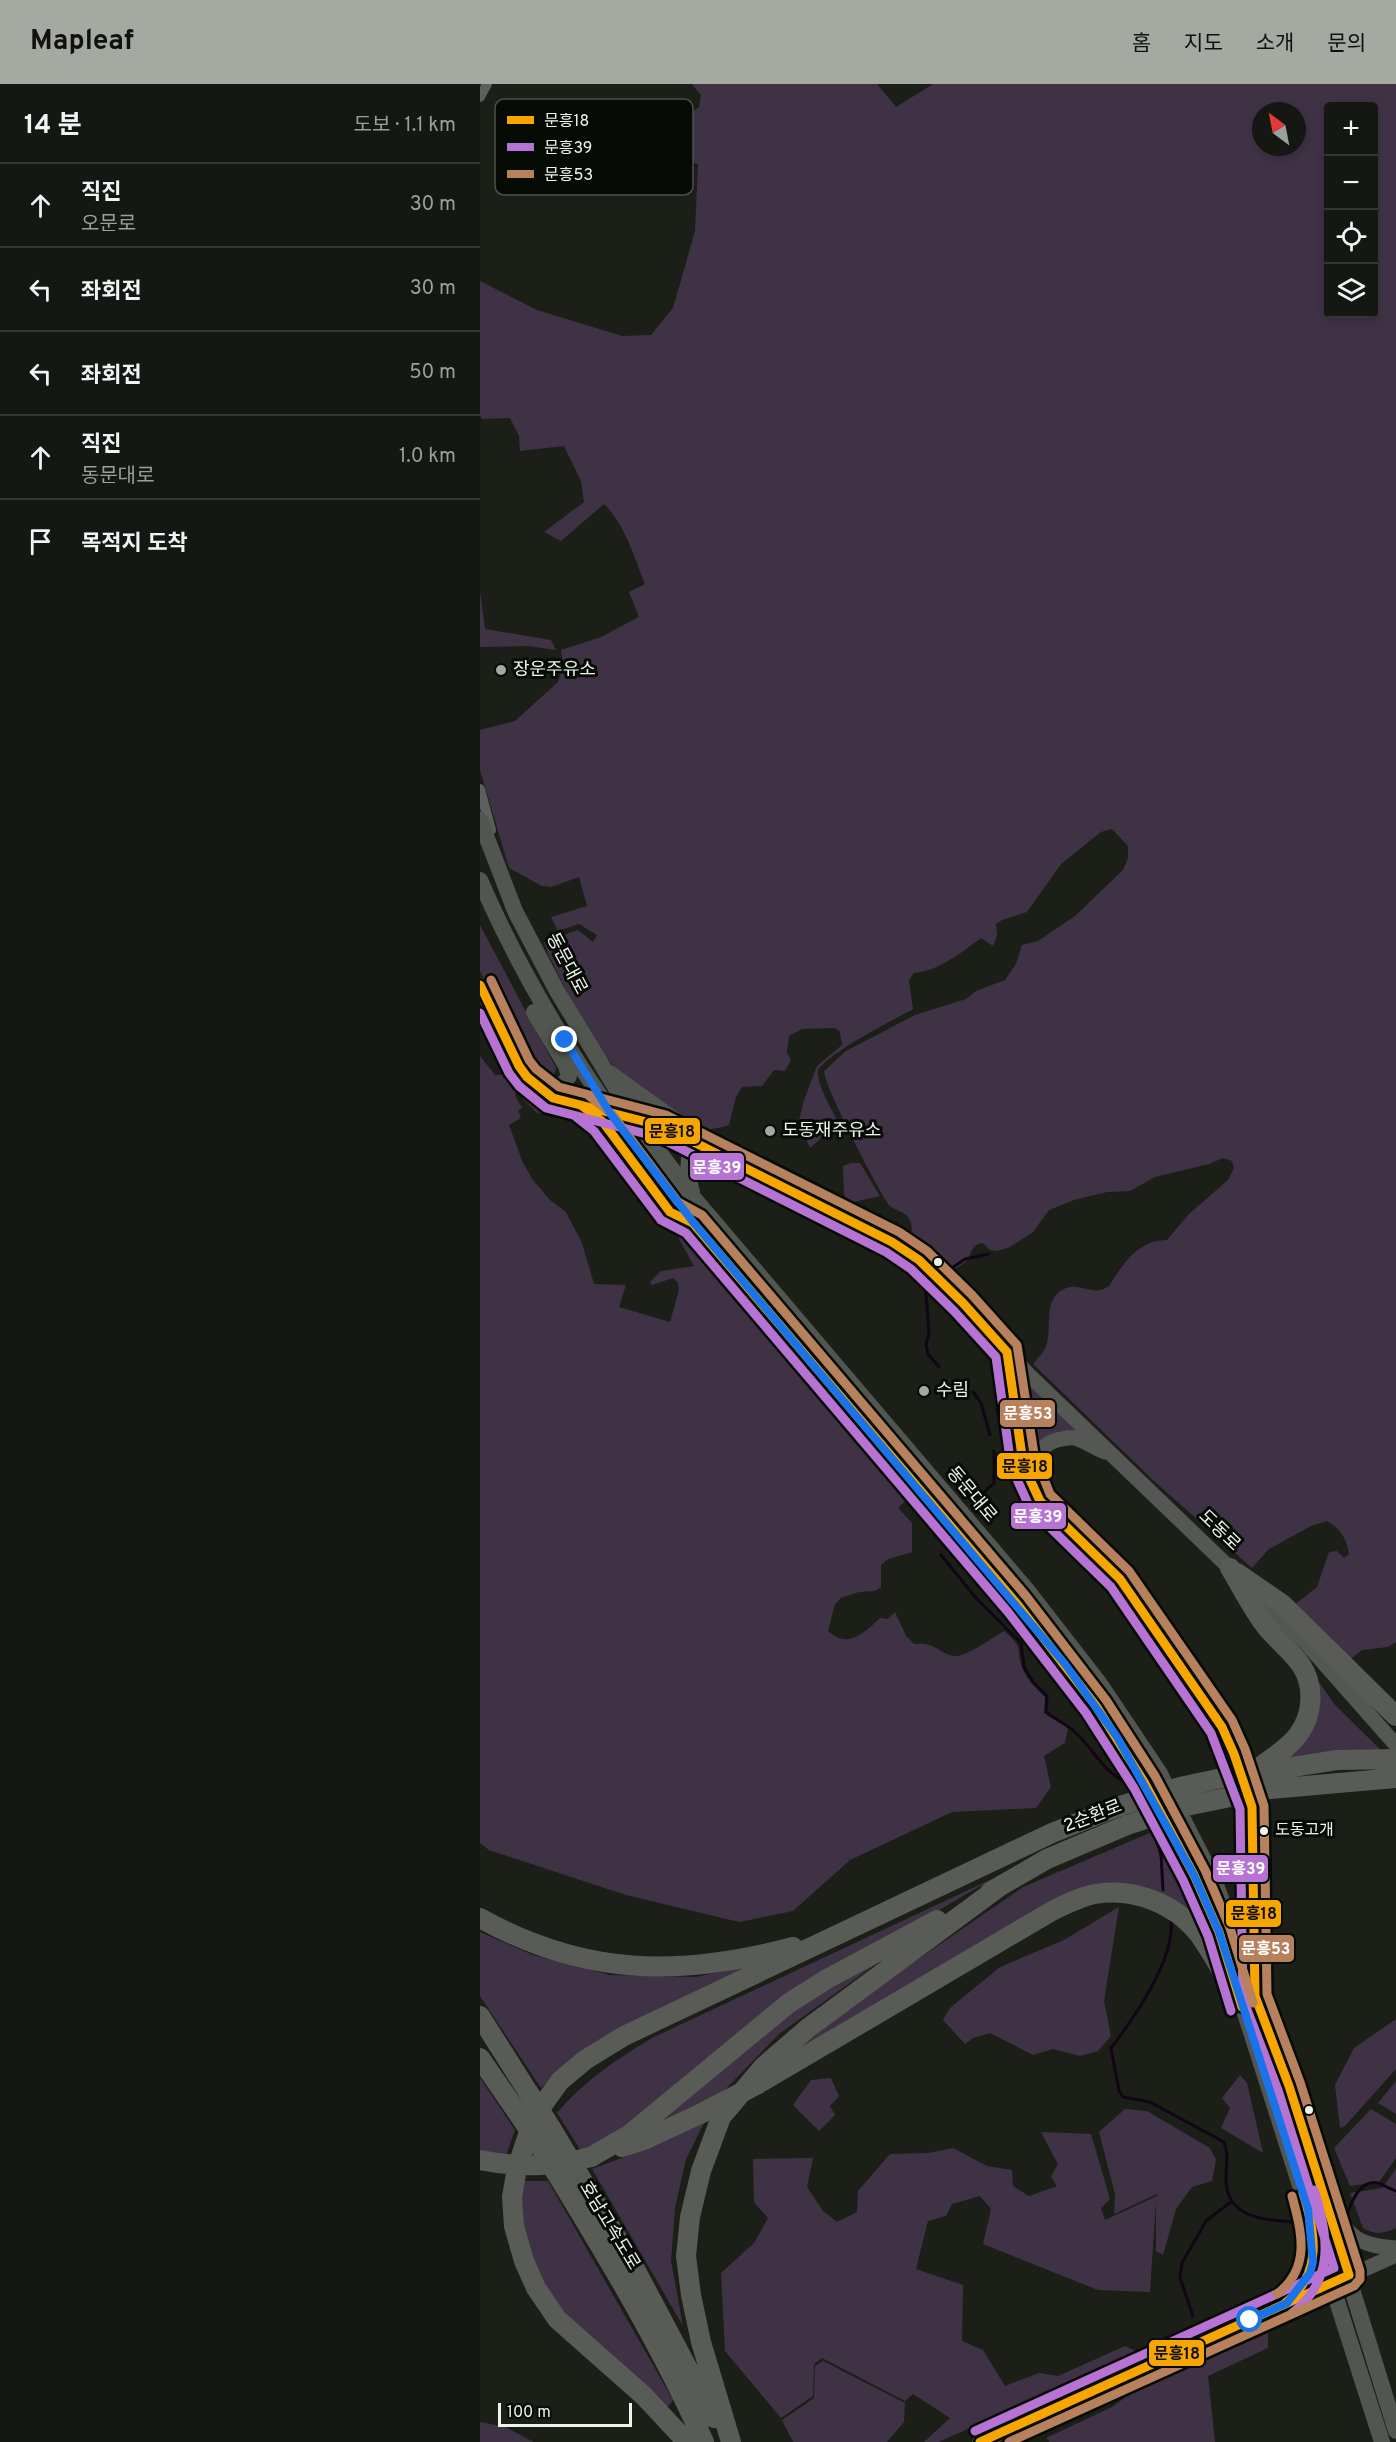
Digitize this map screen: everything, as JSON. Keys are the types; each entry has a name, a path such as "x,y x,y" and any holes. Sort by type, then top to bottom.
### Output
{"highway":[{"path":"1230,1568 1282,1604 1396,1716"},
{"path":"1230,1568 1264,1624 1301,1665 1309,1684 1310,1708 1307,1720 1290,1745 1264,1773"},
{"name":"2순환로","path":"845,1933 1052,1833 1120,1806 1180,1787 1337,1760 1394,1754"},
{"name":"2순환로","path":"999,1887 1047,1859 1127,1825 1186,1806 1264,1773 1396,1778"},
{"path":"591,2157 629,2135 789,2003 826,1979 999,1887"},
{"path":"729,2442 701,2343 686,2256 690,2217 701,2171 721,2117 764,2066 808,2028 999,1887"},
{"path":"480,2160 511,2166 556,2166 644,2140 758,2084 1052,1911 1095,1894 1119,1892 1141,1896 1162,1904 1181,1916 1200,1936 1246,1996"},
{"path":"480,1918 513,1936 550,1950 584,1959 621,1965 667,1967 711,1964 754,1956 845,1933"},
{"path":"687,2442 645,2396 557,2319 536,2288 524,2261 514,2226 512,2197 517,2168 534,2117 560,2081 585,2060 624,2036 845,1933"},
{"name":"호남고속도로","path":"480,2016 634,2267 729,2442"},
{"name":"호남고속도로","path":"480,2058 538,2143 601,2246 663,2360 704,2442"}],"main road":[{"name":"동문대로","path":"480,820 515,911 557,991 634,1118 692,1196 1027,1590 1100,1684 1159,1772 1215,1882 1308,2209 1382,2442"},
{"name":"동문대로","path":"480,880 502,932 531,987 610,1113 693,1222 1017,1604 1096,1706 1144,1782 1194,1875 1246,1996 1289,2086 1396,2431"},
{"path":"480,985 519,1066 527,1077 553,1098 662,1126 892,1242 919,1260 963,1303 1007,1352"},
{"path":"531,987 533,1011 566,1066 569,1076 565,1083 556,1088 538,1086"},
{"path":"602,1068 676,1121 693,1141"},
{"path":"582,1106 603,1122 670,1212 693,1222"},
{"path":"692,1196 688,1175 689,1158 697,1153 711,1152"},
{"name":"동문대로","path":"1007,1352 1022,1456 1026,1471 1040,1501 1120,1579 1229,1741 1252,1808 1254,1831 1253,1906 1246,1996"},
{"name":"도동로","path":"1007,1352 1306,1643 1394,1754"},
{"path":"1040,1501 1035,1474 1036,1460 1043,1447 1069,1437 1115,1456"},
{"path":"1324,2194 1344,2226 1357,2241 1373,2247 1396,2248"},
{"path":"1287,2303 1310,2273 1313,2262 1308,2209"},
{"path":"981,2442 1396,2255"}],"street":[{"path":"480,98 487,84"},
{"path":"480,789 495,843 523,908 529,934"}],"shaded area":[{"path":"692,84 877,84 896,107 933,84 1396,84 1396,1642 1388,1647 1362,1650 1348,1661 1293,1606 1317,1587 1329,1552 1337,1551 1344,1558 1349,1554 1346,1543 1336,1527 1327,1521 1311,1526 1269,1549 1252,1568 1154,1481 1033,1364 1045,1349 1049,1333 1050,1308 1057,1294 1070,1287 1097,1290 1109,1286 1132,1255 1148,1244 1167,1240 1189,1214 1228,1180 1234,1168 1232,1161 1223,1158 1209,1164 1155,1177 1130,1191 1107,1192 1074,1200 1049,1210 1033,1232 1010,1247 997,1251 990,1250 983,1243 976,1245 965,1262 950,1271 931,1254 909,1244 912,1230 908,1217 889,1205 883,1196 852,1138 826,1080 824,1071 846,1051 915,1015 966,999 976,991 1005,980 1016,964 1022,945 1038,941 1075,916 1123,870 1128,858 1128,846 1112,829 1101,832 1061,864 1027,912 996,924 997,936 993,946 981,938 942,965 914,973 909,980 913,1009 845,1048 822,1065 818,1072 820,1084 839,1123 829,1123 819,1140 810,1148 803,1133 796,1133 804,1100 817,1066 842,1045 840,1032 835,1028 802,1029 789,1036 787,1052 791,1060 785,1071 774,1070 762,1086 742,1087 736,1097 729,1125 706,1129 688,1123 650,1100 613,1065 584,1024 548,954 544,942 578,930 593,942 597,935 579,924 558,931 551,917 587,906 579,877 551,887 542,886 509,868 480,770 480,730 515,721 558,682 563,666 561,650 601,637 639,617 629,592 645,584 618,521 604,504 561,541 544,532 584,502 581,481 564,446 520,451 519,436 510,418 482,419 480,415 480,281 537,310 622,336 651,335 673,308 695,231 698,164 693,163 693,112 699,107 701,95"},
{"path":"480,591 485,629 551,640 556,650 528,646 480,647"},
{"path":"480,925 556,1068 554,1076 547,1079 540,1078 528,1064 480,971"},
{"path":"480,1056 495,1075 512,1070 516,1097 522,1108 518,1111 521,1118 509,1125 523,1163 533,1180 550,1200 566,1212 582,1243 594,1284 626,1285 619,1307 670,1322 679,1290 678,1283 673,1278 652,1285 650,1282 661,1271 694,1266 668,1219 670,1218 796,1360 871,1450 881,1470 907,1499 898,1508 912,1523 912,1552 888,1559 881,1565 881,1587 875,1591 859,1592 841,1598 835,1604 828,1631 842,1639 849,1639 868,1629 880,1618 888,1619 895,1612 906,1636 914,1644 932,1646 948,1655 959,1656 972,1651 1004,1631 1015,1642 1024,1671 1032,1684 1045,1697 1044,1713 1068,1729 1065,1743 1044,1756 1051,1787 1036,1808 952,1812 850,1860 793,1911 739,1922 626,1895 489,1850 480,1843"},
{"path":"527,1090 540,1100 584,1115 599,1125 650,1197 624,1173 600,1140 585,1127 572,1118 537,1113 522,1098 523,1091"},
{"path":"860,1163 880,1196 849,1203 844,1194 843,1166"},
{"path":"1019,1376 1078,1431 1042,1440 1028,1456 1016,1378"},
{"path":"1307,1664 1334,1704 1385,1754 1285,1760 1297,1742"},
{"path":"1159,1829 1209,1934 1185,1908 1096,1892 766,2073 795,2044 1023,1887"},
{"path":"994,1878 804,1989 635,2126 581,2151 557,2113 579,2090 602,2071 654,2037"},
{"path":"1119,1907 1104,2001 1111,2036 1098,2051 1080,2056 1053,2049 1033,2055 990,2033 973,2038 965,2044 943,2020 950,2008 1000,1967 1064,1940"},
{"path":"480,1932 533,1955 610,1975 695,1977 768,1963 578,2055 541,2088 480,1996"},
{"path":"890,1954 779,2034 718,2097 647,2134 741,2048 798,2007"},
{"path":"1396,2019 1396,2069 1345,2126 1340,2128 1335,2085 1354,2048"},
{"path":"1240,2075 1247,2083 1263,2153 1221,2128 1230,2108 1222,2098"},
{"path":"480,2078 515,2130 505,2158 480,2153"},
{"path":"831,2078 839,2096 830,2106 835,2115 819,2131 793,2105 811,2080"},
{"path":"1396,2081 1396,2114 1378,2103"},
{"path":"1125,2109 1147,2111 1210,2148 1216,2160 1212,2181 1192,2187 1176,2209 1163,2255 1156,2251 1156,2202 1150,2292 1098,2290 983,2244 991,2209 980,2196 952,2204 946,2216 928,2221 916,2269 963,2285 962,2341 983,2350 1005,2386 1039,2373 1058,2376 1125,2346 1142,2354 938,2442 924,2442 950,2418 913,2394 905,2401 822,2358 814,2364 813,2396 781,2418 725,2351 721,2273 754,2243 768,2218 754,2202 753,2159 813,2158 807,2187 823,2211 837,2222 857,2212 858,2191 890,2154 928,2153 953,2148 987,2166 1012,2170 1013,2186 1029,2196 1057,2186 1051,2177 1058,2164 1041,2132 1091,2134 1110,2199 1101,2208 1105,2220 1157,2196 1157,2194 1114,2214 1115,2194 1099,2132"},
{"path":"1371,2109 1396,2124 1396,2158 1379,2182 1350,2186 1334,2148"},
{"path":"705,2121 686,2159 675,2208 671,2261 683,2326 592,2169 646,2149"},
{"path":"1396,2169 1396,2228 1380,2233 1363,2228 1350,2193 1382,2188"},
{"path":"516,2181 548,2181 673,2400 666,2409 583,2340 527,2261"},
{"path":"1268,2333 1268,2348 1208,2376 1215,2442 1050,2442 1046,2438 1112,2407 1130,2394"},
{"path":"823,2361 905,2403 904,2422 887,2442 793,2442 782,2420 814,2398 815,2366"},
{"path":"480,2422 505,2427 534,2442 480,2442"}],"waterway":[{"path":"949,1270 965,1259 989,1254"},
{"path":"926,1293 929,1335 926,1344 928,1354 939,1367"},
{"path":"973,1392 981,1403 990,1435"},
{"path":"981,1495 994,1483 994,1451"},
{"path":"941,1555 976,1598 1021,1643 1024,1667 1033,1682 1047,1696 1046,1712 1073,1730 1107,1769 1130,1784"},
{"path":"1156,1837 1161,1855 1163,1890"},
{"path":"1171,1921 1171,1936 1160,1970 1131,2021 1111,2048 1119,2091 1123,2097 1150,2102 1224,2142 1227,2156 1226,2179 1232,2202 1240,2209 1259,2218 1294,2222"},
{"path":"1346,2217 1357,2194 1366,2185 1378,2183 1396,2191"},
{"path":"1193,2316 1180,2278 1182,2263 1206,2221 1231,2202"}],"transit line":[{"name":"문흥53","path":"491,980 529,1060 536,1069 559,1087 666,1115 899,1232 927,1251 972,1295 1017,1345 1034,1454 1050,1494 1129,1571 1232,1720 1245,1749 1264,1806 1267,1994 1300,2082 1360,2271 1360,2279 1354,2286 1009,2442"},
{"name":"문흥18","path":"480,985 519,1066 527,1077 553,1098 662,1126 892,1242 919,1260 963,1303 1007,1352 1022,1456 1026,1471 1040,1501 1120,1579 1222,1727 1234,1754 1252,1807 1255,1996 1289,2086 1349,2275 980,2442"},
{"name":"문흥39","path":"480,1013 509,1073 519,1086 546,1108 658,1137 886,1252 911,1269 954,1311 996,1357 1010,1459 1030,1508 1111,1587 1211,1733 1240,1809 1243,1999 1278,2090 1334,2268 975,2431"},
{"name":"문흥53","path":"589,1096 612,1114 678,1202 702,1215 1026,1596 1106,1700 1155,1776 1205,1870 1230,1928 1253,2003"},
{"name":"문흥18","path":"582,1106 603,1122 670,1212 693,1223 1017,1604 1096,1706 1144,1782 1194,1875 1219,1932 1242,2007"},
{"name":"문흥39","path":"575,1116 594,1131 661,1220 686,1233 1008,1612 1086,1713 1134,1788 1183,1880 1208,1936 1231,2011"},
{"name":"문흥39","path":"1291,2314 1305,2301 1315,2287 1322,2272 1325,2257 1323,2224 1314,2190"},
{"name":"문흥18","path":"1284,2304 1297,2293 1311,2267 1313,2238 1303,2193"},
{"name":"문흥53","path":"1277,2294 1288,2284 1295,2273 1301,2249 1299,2223 1292,2196"}],"place":[{"name":"장운주유소","path":"501,670"},
{"name":"도동재주유소","path":"770,1131"},
{"name":"수림","path":"924,1391"},
{"name":"도동고개","path":"1264,1831"}],"route":[{"path":"565,1040 610,1113 693,1222 794,1344 1017,1604 1065,1664 1117,1737 1178,1844 1219,1932 1308,2209 1313,2262 1310,2273 1287,2303 1250,2320"}]}
